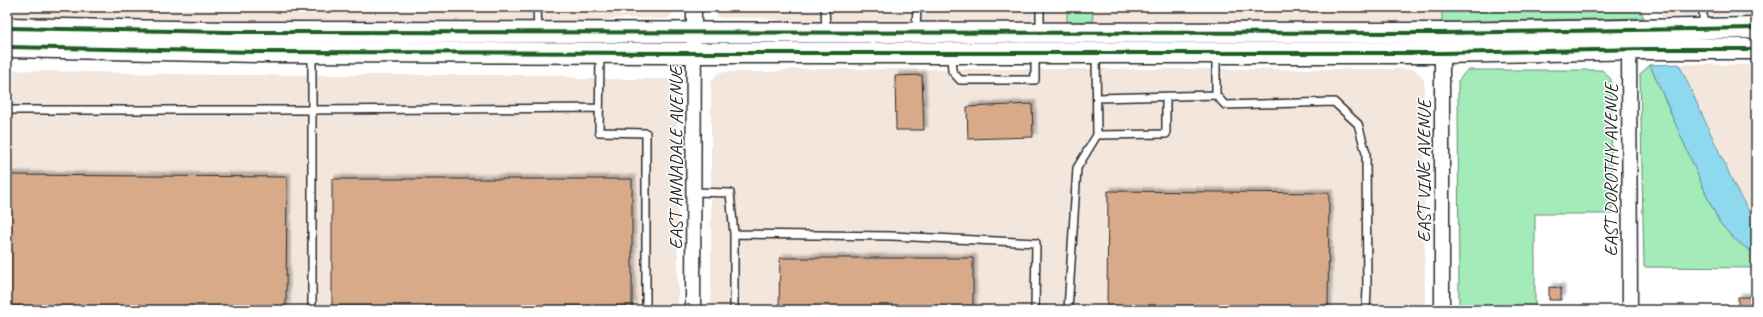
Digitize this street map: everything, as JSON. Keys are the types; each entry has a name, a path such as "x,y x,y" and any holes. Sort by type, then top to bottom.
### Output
{"main road":[{"path":"7,28 228,32 826,33 1443,33 1756,28"},
{"path":"7,47 203,52 600,53 1442,53 1629,49 1756,49"}],"street":[{"name":"EAST ANNADALE AVENUE","path":"694,7 694,310"},
{"name":"EAST DOROTHY AVENUE","path":"1629,30 1630,310"},
{"name":"EAST VINE AVENUE","path":"1442,310 1443,33"}],"lane":[{"path":"537,7 538,32"},
{"path":"825,7 826,33"},
{"path":"916,33 917,7"},
{"path":"1040,7 1040,32"},
{"path":"1703,7 1703,29"},
{"path":"312,52 312,310"},
{"path":"600,53 600,132 646,133 646,310"},
{"path":"951,53 952,71 960,80 1035,80 1035,53"},
{"path":"1068,310 1077,168 1097,135 1096,53"},
{"path":"1216,53 1216,95 1225,105 1334,102 1358,124 1366,153 1366,310"},
{"path":"1097,98 1216,95"},
{"path":"1097,135 1166,134 1166,96"},
{"path":"7,110 600,108"},
{"path":"694,192 730,193 734,234 734,310"},
{"path":"734,234 892,236 1036,243 1035,310"}],"shaded area":[{"path":"7,7 675,7 675,11 667,19 623,18 589,22 174,22 7,17"},
{"path":"711,7 1067,7 1067,22 793,22 760,18 720,18 711,10"},
{"path":"1092,7 1442,7 1442,22 1093,22"},
{"path":"1658,7 1756,7 1756,15 1662,17"},
{"path":"1679,64 1756,65 1756,219 1749,211 1737,191"},
{"path":"796,69 1414,69 1424,79 1425,310 711,310 711,81 719,72 769,72"},
{"path":"7,70 216,75 557,75 580,79 674,79 677,81 678,310 7,310"}],"green space":[{"path":"1067,7 1092,7 1093,22 1067,22"},
{"path":"1442,7 1639,7 1644,18 1442,22"},
{"path":"1650,65 1720,223 1733,238 1756,255 1756,268 1644,267 1640,74"},
{"path":"1467,70 1602,70 1611,79 1612,214 1535,214 1535,310 1459,310 1458,81"}],"water":[{"path":"1679,64 1737,191 1749,211 1756,219 1756,255 1733,238 1720,223 1650,65"}],"building":[{"path":"922,75 924,130 896,130 895,76"},
{"path":"1032,104 1033,137 968,139 967,107"},
{"path":"7,175 287,177 286,308 7,306"},
{"path":"332,179 632,179 632,306 332,306"},
{"path":"1108,191 1329,193 1328,310 1107,310"},
{"path":"780,258 973,258 973,310 779,310"},
{"path":"1549,287 1561,288 1561,300 1549,300"},
{"path":"1738,297 1756,297 1756,310 1738,310"}],"cycle path":[{"path":"7,28 228,32 1443,33 1756,28"},
{"path":"7,47 258,52 671,53 1442,53 1646,49 1756,49"}]}
